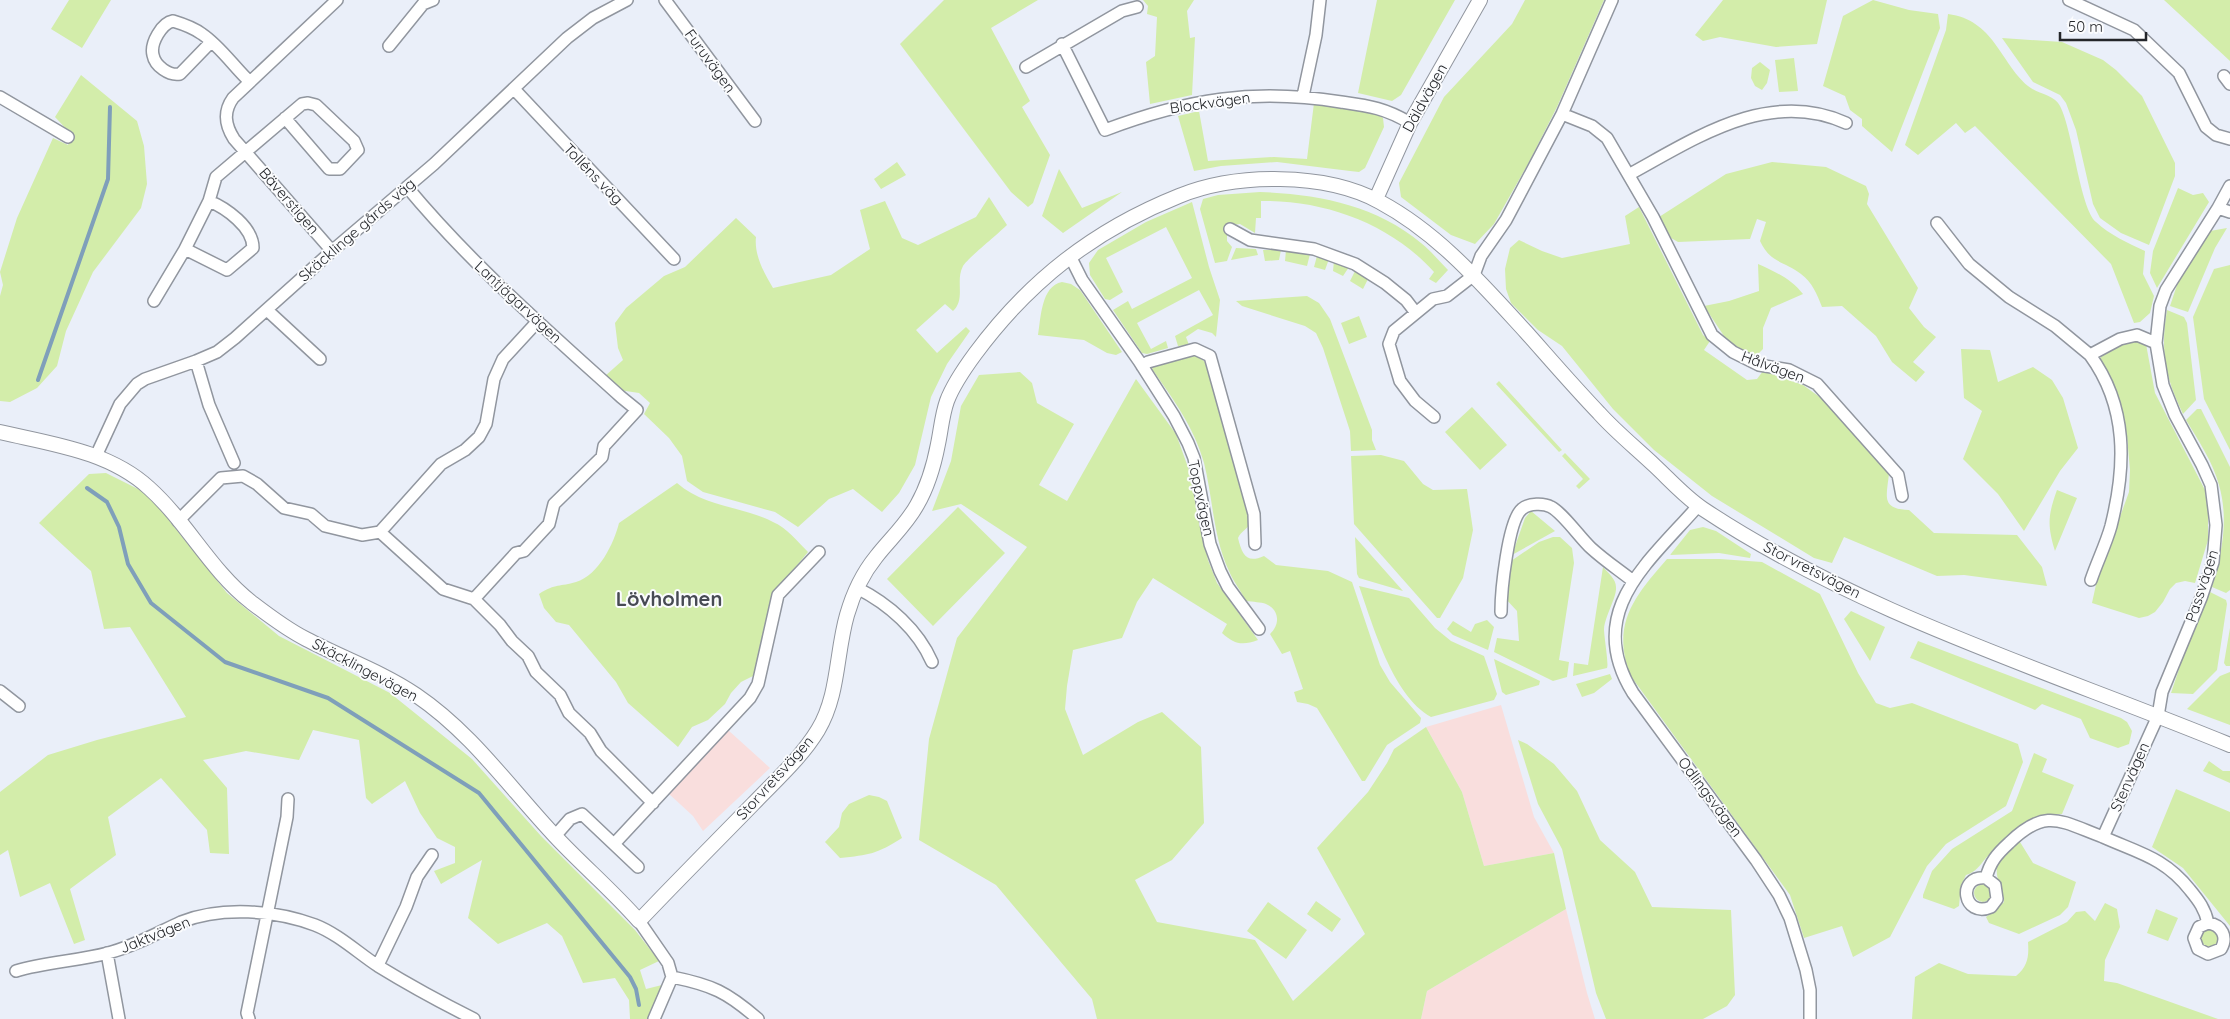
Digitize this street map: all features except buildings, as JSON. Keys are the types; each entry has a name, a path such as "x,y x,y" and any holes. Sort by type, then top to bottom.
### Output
{"street":[{"name":"Bäverstigen","path":"332,251 229,133 226,110 233,98 337,0"},
{"path":"389,46 423,4 433,0"},
{"name":"Skäcklinge gårds väg","path":"96,456 120,404 130,391 145,379 196,362 217,352 407,187 581,26 627,0"},
{"name":"Furuvägen","path":"665,0 755,121"},
{"path":"1303,96 1316,35 1320,0"},
{"name":"Däldvägen","path":"1376,199 1410,123 1480,0"},
{"path":"1434,416 1415,401 1400,380 1389,344 1394,331 1432,299 1447,296 1474,275 1481,256 1506,220 1562,114 1612,0"},
{"path":"2069,0 2134,30 2179,73 2206,127 2216,134 2230,139"},
{"path":"1026,67 1122,10 1137,7"},
{"path":"211,42 180,74 175,75 166,71 155,62 152,51 160,30 168,22 174,21 197,30 211,42 250,82"},
{"name":"Blockvägen","path":"1062,44 1105,130 1171,108 1208,100 1242,96 1303,96 1383,109 1410,123"},
{"name":"Tolléns väg","path":"514,89 674,259"},
{"path":"0,97 68,137"},
{"path":"154,301 185,250 208,201 216,177 245,151 285,118 302,104 312,103 354,141 358,150 357,154 340,170 329,169 285,118"},
{"path":"1630,174 1729,122 1750,117 1799,110 1828,114 1846,123"},
{"name":"Hålvägen","path":"1562,114 1592,126 1607,138 1630,174 1712,335 1733,352 1759,365 1789,370 1816,384 1898,475 1902,496"},
{"name":"Storvretsvägen","path":"639,921 773,784 802,752 819,729 832,694 847,614 858,588 874,560 902,527 920,500 932,469 944,407 952,390 974,356 1000,323 1037,283 1070,256 1129,218 1194,190 1244,180 1310,182 1337,187 1376,199 1405,217 1441,245 1474,275 1603,417 1698,506 1792,562 1908,618 2230,746"},
{"name":"Passvägen","path":"2158,716 2162,692 2213,562 2216,525 2210,485 2202,465 2175,415 2163,385 2156,343 2160,306 2166,290 2230,186"},
{"name":"Lantjägarvägen","path":"407,187 440,227 478,266 637,410 604,446 602,457 554,504 549,524 524,551 516,553 474,599"},
{"path":"185,250 227,270 253,248 253,240 238,221 225,208 208,201"},
{"path":"2218,208 2230,212"},
{"path":"1936,222 1969,264 2009,297 2055,326 2090,356 2101,370 2111,395 2119,426 2122,458 2118,494 2110,528 2092,580"},
{"path":"1230,229 1250,240 1314,249 1354,264 1385,283 1406,300 1416,313"},
{"name":"Toppvägen","path":"1070,256 1082,280 1142,366 1174,416 1188,443 1194,458 1210,544 1220,571 1228,587 1259,629"},
{"path":"267,310 320,359"},
{"path":"178,521 221,478 243,476 256,484 284,508 311,514 325,526 362,535 380,532 441,464 465,450 479,437 486,424 494,379 503,359 538,321"},
{"path":"2090,356 2120,339 2137,335 2156,343"},
{"path":"1142,366 1148,362 1195,350 1210,356 1254,514 1255,544"},
{"path":"196,362 209,405 234,463"},
{"name":"Skäcklingevägen","path":"0,432 96,456 130,473 150,488 209,561 263,611 294,632 416,694 456,725 472,740 555,836 620,899 639,921 668,963 672,977"},
{"path":"1501,612 1506,561 1516,518 1522,509 1527,506 1541,504 1553,507 1590,547 1633,581"},
{"name":"Odlingsvägen","path":"1698,506 1633,581 1619,607 1615,625 1619,666 1633,693 1779,894 1790,918 1806,970 1810,990 1810,1019"},
{"path":"380,532 443,589 474,599 500,624 512,641 528,656 536,672 560,695 569,713 590,733 601,751 653,803"},
{"path":"614,844 750,698 758,684 778,595 819,552"},
{"path":"858,588 877,598 918,636 932,662"},
{"path":"0,691 19,706"},
{"name":"Stenvägen","path":"2103,837 2158,716"},
{"path":"249,1019 247,1013 266,912 287,817 288,799"},
{"path":"555,836 570,819 582,814 638,866"},
{"path":"1986,878 1993,858 2023,829 2037,821 2050,819 2061,821 2161,861 2178,874 2205,909 2208,923"},
{"path":"378,965 406,907 417,877 432,855"},
{"name":"Jaktvägen","path":"16,971 41,963 107,953 137,944 193,919 224,914 266,912 316,925 378,965 474,1019"},
{"path":"107,953 119,1019"},
{"path":"654,1019 672,977 702,983 720,990 758,1019"}],"shaded area":[{"path":"1501,705 1534,817 1554,853 1484,866 1462,792 1426,727"},
{"path":"728,730 770,768 703,831 693,816 668,793"},
{"path":"1566,909 1595,1019 1421,1019 1427,991"}],"green space":[{"path":"69,0 111,0 82,48 51,29"},
{"path":"944,0 1038,0 991,28 1030,101 1022,107 1050,155 1033,203 1028,207 1011,192 900,44"},
{"path":"1143,0 1194,0 1187,11 1190,38 1195,37 1192,95 1150,104 1146,62 1155,56 1157,17 1147,14 1148,6"},
{"path":"1377,0 1455,0 1401,95 1392,101 1358,93"},
{"path":"1525,0 1604,0 1557,107 1528,164 1494,224 1475,244 1451,235 1401,197 1399,183 1444,97 1512,24"},
{"path":"1723,0 1827,0 1817,44 1776,47 1720,37 1703,41 1695,35"},
{"path":"1873,0 1909,10 1938,14 1940,28 1892,152 1862,126 1862,119 1850,110 1845,96 1823,86 1843,16"},
{"path":"2164,0 2230,0 2230,61"},
{"path":"1948,14 1976,24 1995,43 2018,76 2028,86 2058,102 2065,118 2081,186 2090,214 2107,231 2145,251 2143,274 2154,296 2150,313 2140,322 2134,323 2111,264 1975,126 1965,133 1956,123 1918,155 1905,145 1946,30"},
{"path":"2002,38 2062,42 2103,60 2142,96 2175,163 2175,176 2149,245 2121,233 2100,218 2093,204 2076,130 2066,103 2060,95 2033,82"},
{"path":"1794,58 1798,91 1779,92 1775,60"},
{"path":"1760,62 1770,70 1767,83 1762,90 1755,86 1751,78 1752,68"},
{"path":"81,75 137,121 144,146 147,184 141,208 93,272 66,331 57,366 37,388 10,402 0,401 0,296 3,285 0,272 17,218 53,138 68,145 71,134 55,117"},
{"path":"1314,103 1376,114 1383,118 1384,127 1365,168 1359,172 1277,162 1221,166 1194,171 1178,116 1199,111 1208,161 1274,157 1307,159"},
{"path":"897,162 906,175 881,189 874,179"},
{"path":"1772,162 1826,167 1866,186 1869,194 1867,204 1918,288 1909,308 1924,327 1936,337 1913,362 1925,372 1916,382 1892,362 1876,336 1842,306 1822,307 1814,289 1805,277 1768,254 1760,241 1766,222 1757,219 1750,239 1678,242 1671,238 1659,217 1726,174"},
{"path":"1059,169 1082,208 1122,192 1063,233 1042,216"},
{"path":"2178,188 2193,195 2203,193 2209,202 2157,288 2150,273 2153,251"},
{"path":"1260,192 1303,195 1324,199 1345,204 1385,219 1404,230 1425,246 1448,270 1436,283 1429,279 1434,272 1417,255 1377,228 1355,218 1333,210 1309,205 1261,201 1261,218 1256,218 1255,233 1240,224 1227,226 1227,241 1232,247 1227,261 1215,263 1200,209 1203,199 1218,195"},
{"path":"989,197 1007,225 963,266 960,278 959,301 953,311 945,304 916,330 937,353 966,327 970,331 947,364 931,397 915,465 899,493 882,512 853,489 829,499 798,527 775,512 703,492 687,481 682,456 669,438 644,414 650,403 639,393 619,390 605,376 623,360 618,348 615,323 626,308 664,276 685,267 736,218 756,237 758,257 773,288 831,275 870,249 860,210 885,201 902,238 918,245 976,217"},
{"path":"1192,202 1209,267 1220,300 1216,337 1212,333 1198,329 1186,337 1189,345 1178,346 1175,336 1213,315 1199,290 1137,323 1151,349 1166,341 1168,348 1147,354 1142,353 1113,310 1128,301 1132,309 1192,278 1166,227 1106,258 1123,292 1110,300 1105,299 1090,275 1089,263 1098,250 1146,222"},
{"path":"1639,207 1703,335 1710,341 1704,350 1747,380 1757,379 1763,371 1803,385 1821,398 1889,473 1887,500 1889,504 1893,507 1909,510 1934,533 2017,535 2042,567 2047,586 1964,575 1937,576 1844,537 1832,563 1814,558 1712,496 1654,450 1613,409 1562,346 1538,330 1511,303 1506,289 1505,269 1510,248 1519,240 1562,258 1630,244 1625,216"},
{"path":"2227,228 2215,248 2188,312 2170,306 2178,282 2210,231"},
{"path":"1236,248 1256,249 1258,255 1231,260"},
{"path":"1263,250 1281,250 1279,260 1265,261"},
{"path":"1286,250 1310,254 1307,266 1285,261"},
{"path":"1317,256 1329,259 1325,270 1314,267"},
{"path":"1334,261 1349,267 1343,276 1333,271"},
{"path":"1758,264 1788,280 1803,294 1771,308 1763,328 1763,349 1755,357 1728,342 1704,306 1729,301 1759,291"},
{"path":"2230,265 2230,450 2204,399 2193,317 2214,269"},
{"path":"1355,271 1368,279 1363,289 1350,281"},
{"path":"1062,282 1071,284 1080,290 1122,352 1116,355 1107,353 1084,340 1038,335 1041,312 1046,296 1055,285"},
{"path":"1307,296 1319,303 1330,319 1372,430 1372,440 1376,450 1351,451 1350,431 1323,348 1316,333 1305,326 1242,306 1236,301"},
{"path":"2167,310 2184,317 2187,323 2196,400 2183,414 2168,376 2164,351"},
{"path":"1359,316 1367,337 1349,344 1341,323"},
{"path":"2128,341 2140,341 2146,344 2155,393 2205,490 2208,513 2208,540 2195,583 2185,581 2176,583 2155,612 2139,618 2092,603 2097,580 2129,492 2130,470 2127,436 2116,394 2101,365 2100,358 2112,348"},
{"path":"1961,349 1990,350 1998,382 2033,367 2052,380 2063,398 2078,448 2060,471 2024,531 1998,494 1963,459 1982,411 1964,398"},
{"path":"1196,356 1204,361 1208,368 1251,522 1238,538 1243,553 1253,559 1264,556 1276,565 1328,571 1352,582 1380,665 1390,682 1421,718 1420,723 1387,745 1365,781 1362,781 1317,708 1297,702 1294,692 1303,689 1290,651 1282,654 1270,634 1277,622 1274,610 1266,604 1246,601 1231,575 1224,558 1216,531 1207,476 1200,450 1189,425 1152,369 1154,365 1177,358"},
{"path":"1020,372 1032,383 1037,403 1074,424 1039,485 1067,501 1136,379 1176,434 1189,470 1208,560 1217,583 1258,640 1239,643 1230,640 1222,633 1227,624 1153,578 1137,602 1122,638 1073,650 1065,709 1083,755 1138,722 1162,712 1201,747 1204,823 1172,860 1135,880 1157,922 1255,940 1293,1001 1365,934 1317,848 1368,792 1394,749 1426,727 1462,792 1484,866 1554,853 1566,909 1427,991 1421,1019 1097,1019 1092,999 996,885 919,840 929,739 957,638 1027,547 961,504 932,511 951,461 961,406 979,375"},
{"path":"1499,381 1562,450 1559,452 1496,384"},
{"path":"1472,407 1507,445 1480,470 1445,432"},
{"path":"2197,409 2201,409 2230,467 2230,590 2226,593 2212,587 2219,562 2224,511 2219,485 2213,468 2186,420"},
{"path":"1565,453 1590,479 1579,489 1576,486 1583,479 1562,456"},
{"path":"1381,455 1404,461 1423,484 1433,490 1467,489 1473,530 1463,578 1440,618 1437,618 1354,524 1351,456"},
{"path":"106,473 148,494 227,593 279,636 390,693 472,759 541,836 635,930 659,961 640,970 646,989 666,984 650,1019 630,1019 629,1000 615,978 583,983 562,936 547,923 498,944 468,918 482,860 441,884 434,871 455,863 455,847 437,838 420,813 405,781 372,804 366,798 359,740 313,730 299,760 246,751 203,760 227,788 229,854 210,853 207,830 161,778 108,817 116,855 70,889 85,940 74,944 50,883 20,897 8,850 0,855 0,792 48,755 186,717 130,627 104,629 91,571 39,523 89,474"},
{"path":"677,483 688,491 711,502 761,517 778,525 808,552 772,596 757,674 741,682 731,693 725,704 708,720 692,727 678,747 628,703 616,682 569,625 556,622 544,608 539,594 554,587 576,582 592,573 609,549 619,523"},
{"path":"2057,490 2077,498 2055,551 2050,520"},
{"path":"958,507 1005,553 933,626 887,579"},
{"path":"1531,511 1555,531 1512,555 1525,518"},
{"path":"1703,527 1716,531 1751,554 1750,558 1719,553 1670,555 1690,530"},
{"path":"1355,537 1403,591 1359,578 1357,574"},
{"path":"1553,537 1560,537 1572,548 1574,563 1559,660 1569,662 1567,677 1553,681 1494,652 1497,638 1519,641 1517,611 1504,597 1511,561 1539,542"},
{"path":"1667,559 1720,559 1762,562 1820,594 1858,673 1876,703 1890,708 1912,703 2018,744 2023,762 2006,806 1946,844 1927,866 1890,937 1853,957 1842,926 1804,938 1790,895 1630,675 1623,640 1629,611 1645,585"},
{"path":"1603,567 1616,584 1615,596 1606,618 1604,629 1607,668 1573,676 1574,663 1588,665"},
{"path":"1359,586 1409,598 1435,628 1451,641 1484,656 1497,694 1494,700 1431,717 1417,707 1405,693 1386,658"},
{"path":"2210,592 2226,600 2227,604 2217,670 2193,694 2171,693 2183,657"},
{"path":"1851,611 1885,627 1870,661 1844,619"},
{"path":"1487,620 1494,627 1488,650 1453,635 1447,629 1453,621 1471,632 1475,624"},
{"path":"2230,628 2230,666 2226,666 2224,663"},
{"path":"1918,641 2121,718 2127,722 2132,731 2129,744 2118,748 2090,738 2081,719 2042,704 2035,710 1910,658"},
{"path":"1494,659 1540,681 1539,685 1506,695 1502,692"},
{"path":"2230,672 2230,725 2187,709 2220,676"},
{"path":"1610,674 1612,679 1594,693 1582,697 1576,684"},
{"path":"1518,740 1527,744 1554,764 1577,791 1600,840 1635,872 1652,907 1731,910 1735,995 1727,1006 1703,1019 1606,1019 1596,993 1562,849 1538,804"},
{"path":"2034,753 2047,759 2042,772 2074,785 2062,814 2050,815 2030,822 2020,827 2003,841 1978,868 1966,875 1961,885 1959,906 1954,909 1923,898 1932,871 1952,849 2012,811"},
{"path":"2209,761 2223,771 2230,771 2230,783 2203,771"},
{"path":"2176,789 2230,812 2230,926 2183,868 2152,847"},
{"path":"869,795 887,801 902,838 872,853 840,858 825,842 839,827 842,813 849,804"},
{"path":"2016,842 2020,842 2033,863 2076,882 2068,907 2060,915 2019,934 1989,923 1986,917 2004,902 1998,882 1998,863"},
{"path":"1983,884 1989,887 1992,893 1989,899 1983,902 1977,899 1974,893 1977,887"},
{"path":"1316,901 1341,919 1332,932 1307,914"},
{"path":"1268,902 1307,930 1286,959 1247,931"},
{"path":"2105,903 2117,909 2120,927 2105,960 2104,981 2117,983 2218,1019 1912,1019 1915,977 1939,963 1968,974 2016,976 2027,960 2028,942 2067,922 2076,912 2085,911 2095,921"},
{"path":"2156,909 2178,918 2168,941 2147,933"},
{"path":"2210,929 2216,932 2219,938 2216,944 2210,947 2204,944 2201,938 2204,932"}],"waterway":[{"path":"38,380 108,179 110,107"},
{"path":"87,488 107,502 119,527 128,564 151,603 225,662 328,698 479,793 630,977 636,989 639,1005"}],"district":[{"name":"Lövholmen","path":"669,599"}]}
